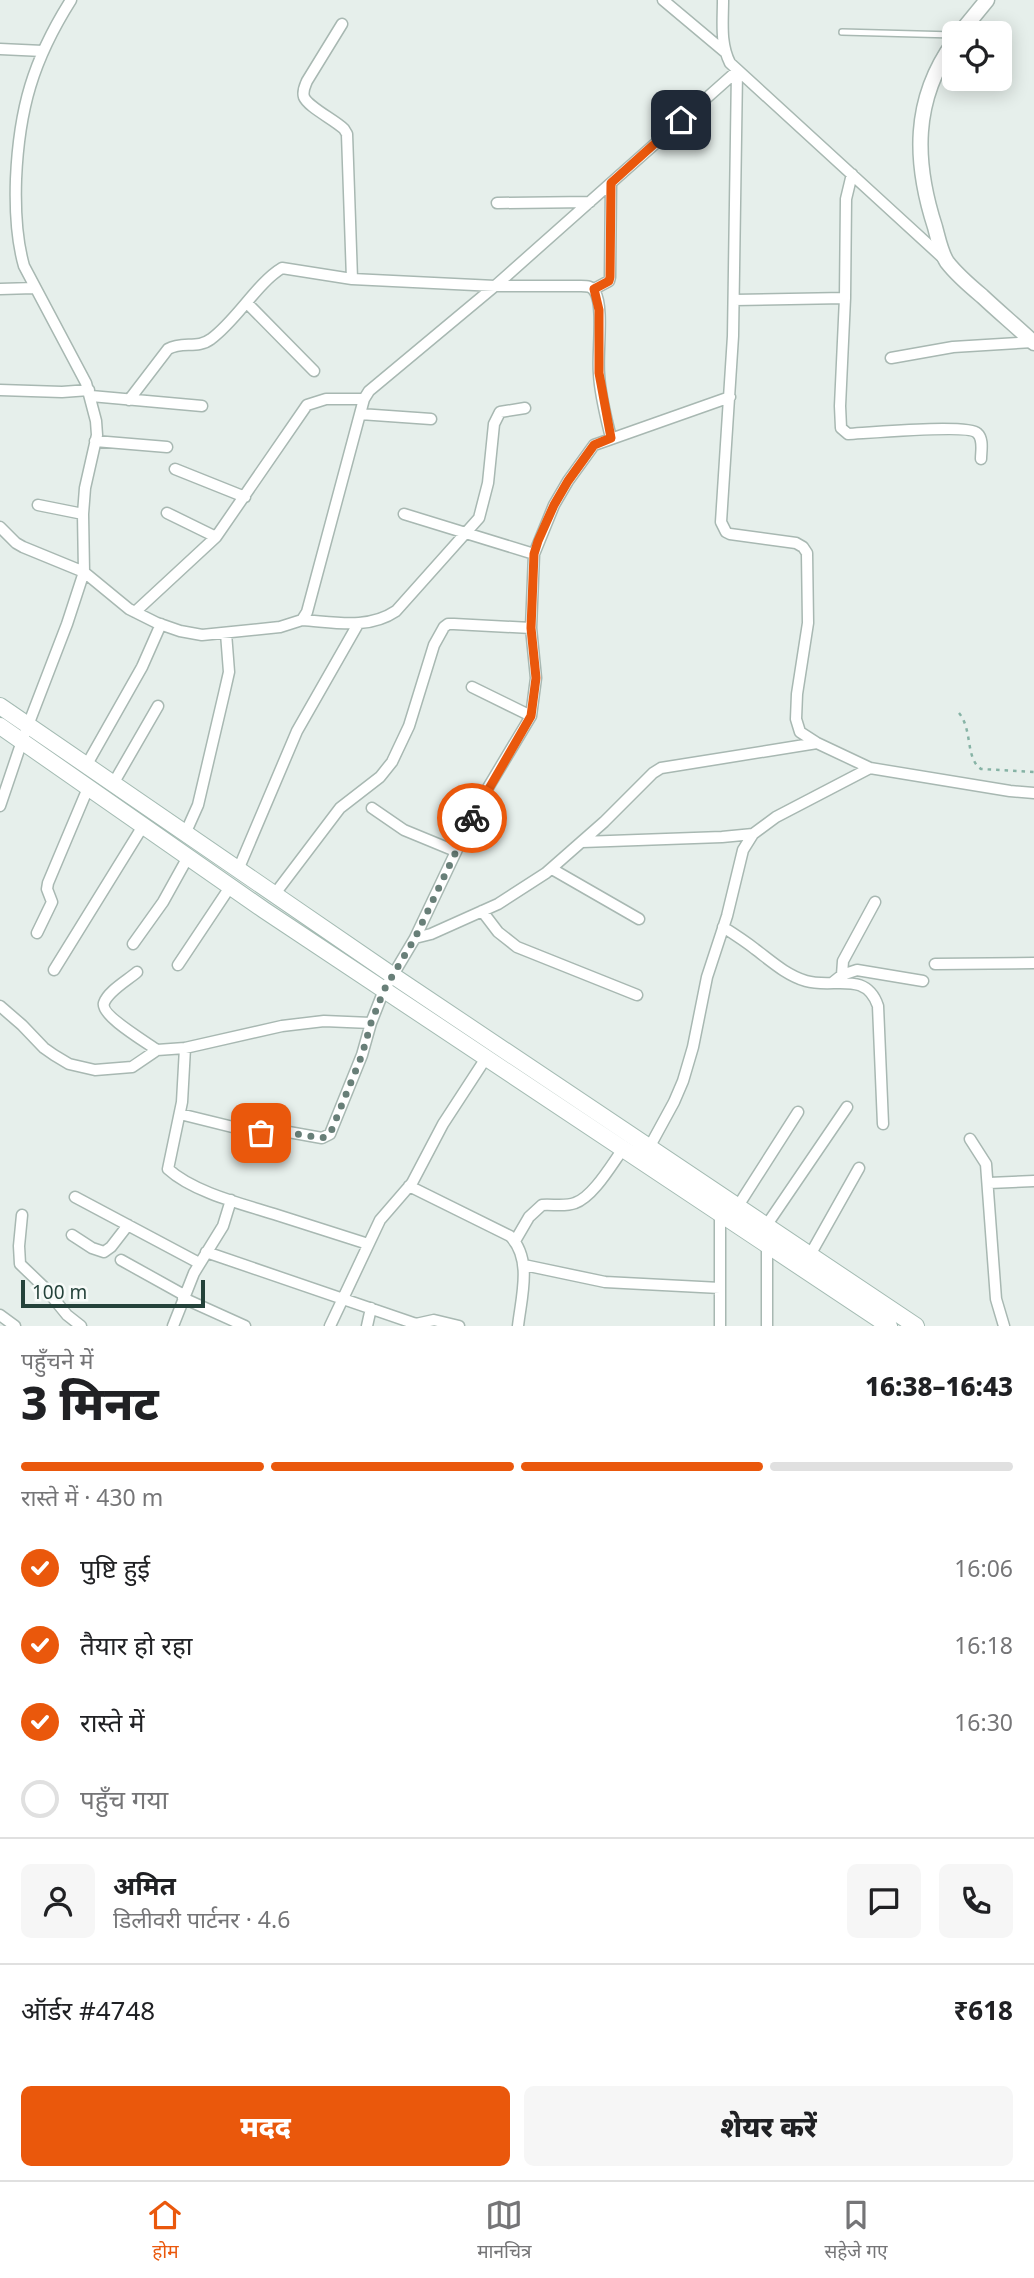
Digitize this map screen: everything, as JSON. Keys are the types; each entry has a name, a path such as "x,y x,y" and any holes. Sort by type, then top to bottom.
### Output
{"main road":[{"path":"0,706 392,975 916,1326"},
{"path":"0,726 230,887 889,1326"}],"street":[{"path":"0,806 84,572 85,488 95,441 96,421 90,393 24,266 19,245 16,200 18,142 26,96 54,26 71,0"},
{"path":"663,0 724,52 737,71 1033,342"},
{"path":"723,0 724,52"},
{"path":"970,21 987,0"},
{"path":"342,24 307,81 303,96 309,104 344,128 347,134 352,279"},
{"path":"0,49 43,51"},
{"path":"942,58 932,79 923,117 920,148 923,183 945,260"},
{"path":"302,620 307,612 364,399 376,384 495,286 737,71"},
{"path":"737,71 734,300 721,522 730,534 796,543 807,553 808,623 797,694 796,719 800,732 870,768 1010,792 1034,793"},
{"path":"852,174 846,199 845,298 839,414 843,432 972,430 979,435 981,441 981,459"},
{"path":"129,400 168,349 176,345 205,343 234,318 282,268 352,279 495,286 582,286 594,289 609,281 610,277 611,183"},
{"path":"497,203 590,202"},
{"path":"0,289 34,288"},
{"path":"594,289 599,310 599,373 611,438"},
{"path":"734,300 845,298"},
{"path":"247,303 314,371"},
{"path":"891,358 953,346 1033,342"},
{"path":"0,390 90,393 129,400 202,406"},
{"path":"180,1114 261,1133 277,1131 326,1138 348,1092 384,990 415,938 480,802 531,716 536,678 531,628 534,554 554,505 594,445 730,397"},
{"path":"135,612 216,537 307,405 326,399 364,399"},
{"path":"0,527 16,543 84,572 116,600 161,624 202,635 280,627 302,620 358,624 386,617 396,611 479,519 483,508 496,417 500,412 525,408"},
{"path":"360,414 430,419"},
{"path":"95,441 167,447"},
{"path":"175,469 245,496"},
{"path":"38,505 83,514"},
{"path":"167,513 216,537"},
{"path":"404,514 534,554"},
{"path":"86,766 142,667 161,624"},
{"path":"238,870 297,731 358,624"},
{"path":"274,895 340,808 380,777 392,762 409,726 434,645 444,627 454,624 531,628"},
{"path":"185,834 198,805 229,672 226,633"},
{"path":"472,687 531,716"},
{"path":"113,784 158,706"},
{"path":"415,938 440,931 498,904 552,869 661,768 817,743"},
{"path":"650,1146 683,1081 707,977 740,859 752,834 776,817 870,768"},
{"path":"37,933 52,902 48,883 89,788"},
{"path":"372,808 404,830 455,851"},
{"path":"54,970 143,826"},
{"path":"582,842 752,834"},
{"path":"133,944 159,909 188,857"},
{"path":"552,869 639,919"},
{"path":"178,965 230,887"},
{"path":"842,975 843,961 875,902"},
{"path":"482,911 498,932 517,947 637,995"},
{"path":"723,927 797,978 818,983 860,985 875,997 878,1006 883,1124"},
{"path":"935,964 1034,963"},
{"path":"832,982 850,971 863,970 923,981"},
{"path":"137,972 108,997 104,1008 111,1017 157,1050"},
{"path":"0,1006 17,1019 44,1048 69,1064 81,1068 119,1070 132,1067 157,1050 185,1048 282,1026 314,1022 371,1023"},
{"path":"185,1048 180,1114 168,1169 200,1188 231,1200 368,1244"},
{"path":"330,1326 380,1220 409,1186 443,1124 486,1058"},
{"path":"766,1226 847,1107"},
{"path":"738,1206 799,1112"},
{"path":"970,1139 986,1164 995,1285 1004,1326"},
{"path":"515,1241 529,1217 542,1205 570,1204 583,1199 600,1181 622,1149"},
{"path":"810,1255 859,1168"},
{"path":"989,1184 1034,1181"},
{"path":"409,1186 510,1236 515,1241 524,1265 518,1326"},
{"path":"75,1197 200,1263"},
{"path":"173,1326 200,1263 223,1226 231,1200"},
{"path":"720,1214 720,1326"},
{"path":"22,1215 20,1264 45,1288 67,1315 81,1326"},
{"path":"72,1235 104,1252 128,1225"},
{"path":"767,1245 767,1326"},
{"path":"206,1252 415,1324 434,1320 459,1326"},
{"path":"121,1260 184,1296 245,1326"},
{"path":"524,1265 604,1282 720,1288"},
{"path":"367,1326 371,1308"},
{"path":"0,1315 15,1326"}],"lane":[{"path":"842,32 942,35"}],"path":[{"path":"959,713 967,726 975,765 981,769 1034,772"}],"way so far":[{"path":"261,1133 277,1131 322,1138 330,1134 362,1055 384,990 415,938 472,818"}],"route":[{"path":"472,818 531,716 535,700 536,678 531,628 534,554 538,541 568,481 594,445 611,438 599,373 599,310 594,289 609,281 610,277 611,183 681,120"}]}
